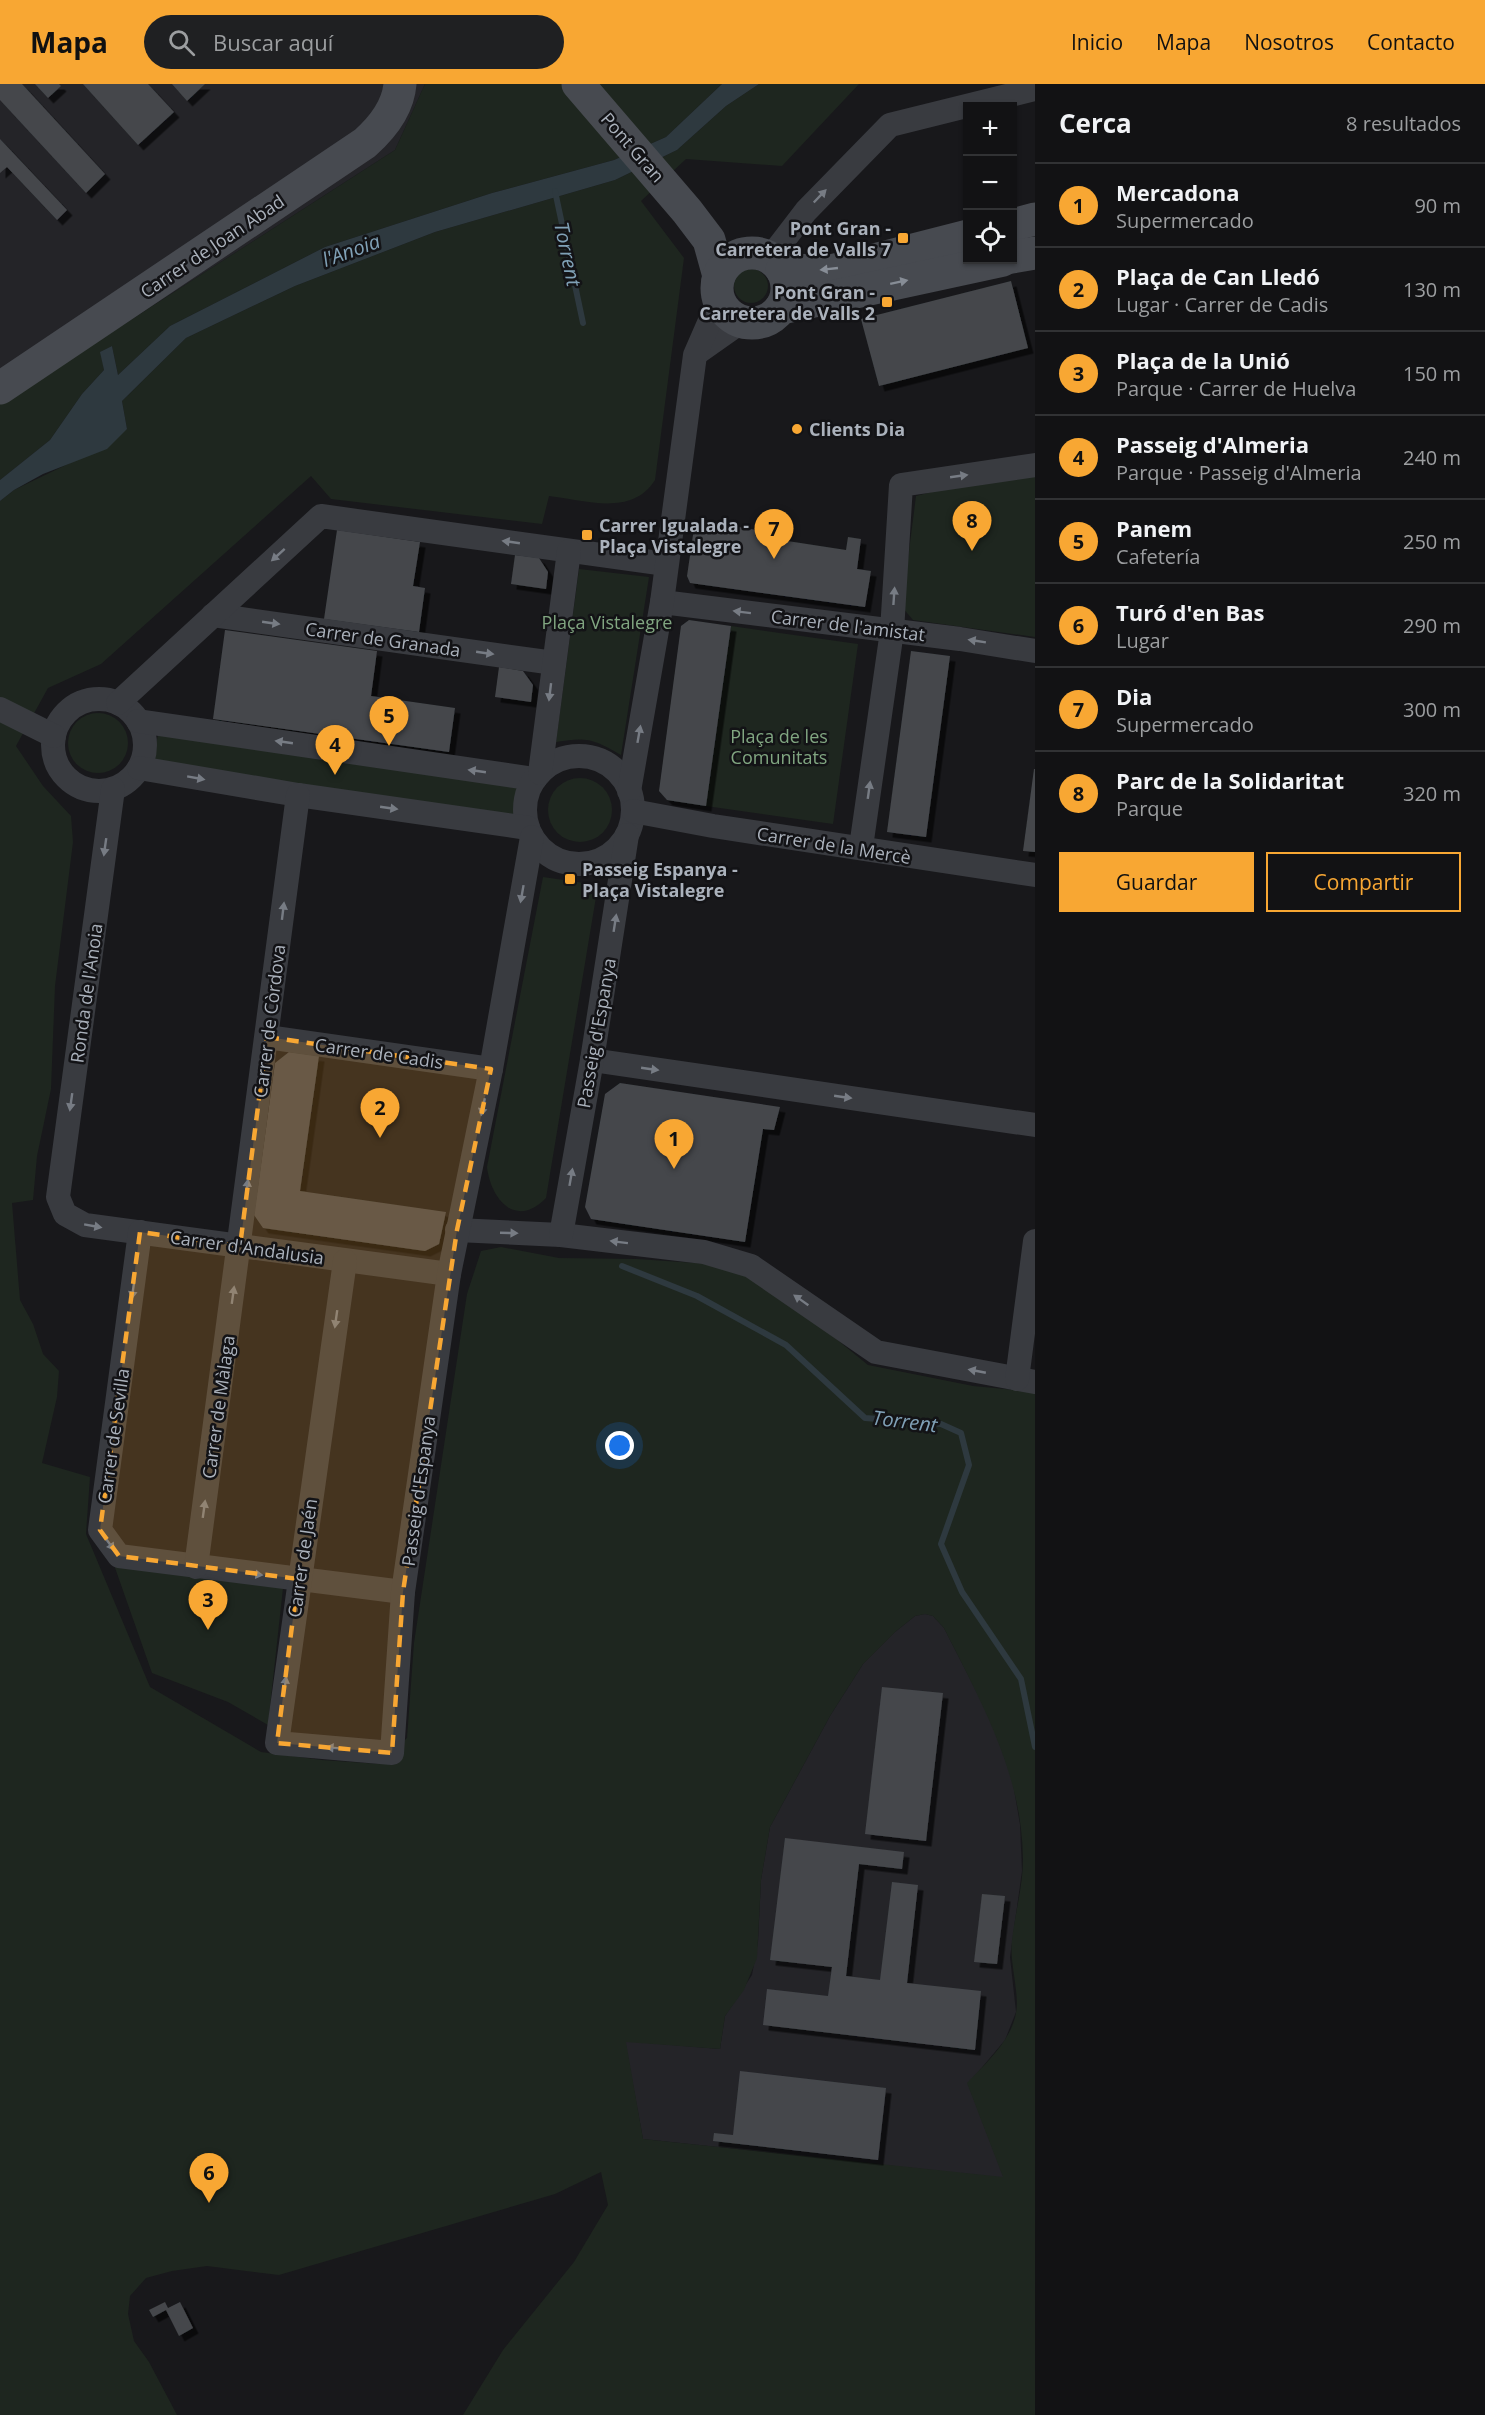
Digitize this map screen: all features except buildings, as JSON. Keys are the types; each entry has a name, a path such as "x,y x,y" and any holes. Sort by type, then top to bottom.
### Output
{"street":[{"name":"Carrer de Joan Abad","path":"0,388 365,143 380,129 392,112 400,84"},
{"name":"Pont Gran","path":"578,84 687,211"},
{"path":"766,260 806,211 890,125 1035,89"},
{"path":"687,211 715,233 766,260 787,289 781,308"},
{"path":"687,211 709,240 726,299 763,321 781,308 984,264"},
{"path":"1017,224 1035,219"},
{"path":"726,299 726,263 766,260 831,271 963,237"},
{"path":"1017,256 1035,252"},
{"name":"Passeig d'Espanya","path":"561,1235 592,1060 627,836 662,602 695,355 726,299"},
{"path":"861,847 892,631 902,485 1035,465"},
{"path":"118,703 321,516 666,564"},
{"name":"Passeig d'Espanya","path":"392,1753 403,1593 449,1274 491,1069 530,832 525,811 527,794 537,776 569,551"},
{"name":"Carrer de l'amistat","path":"662,602 1035,651"},
{"name":"Carrer de Granada","path":"213,615 554,663"},
{"path":"105,699 118,703 138,721 145,744 139,768 123,784 113,789 98,791 82,788 69,780 56,760 54,736 63,717 78,704 105,699"},
{"path":"6,712 54,736"},
{"path":"138,721 537,776 554,763 571,757 589,757 606,764 620,776 631,801"},
{"path":"139,768 530,832 542,850 556,859 580,864 603,858 617,849 627,836"},
{"name":"Ronda de l'Anoia","path":"58,1197 113,789"},
{"name":"Carrer de Còrdova","path":"240,1246 298,795"},
{"name":"Carrer de la Mercè","path":"631,801 712,826 861,847 930,861 1035,875"},
{"name":"Carrer de Cadis","path":"267,1037 491,1069"},
{"path":"592,1060 1035,1125"},
{"name":"Carrer d'Andalusia","path":"58,1197 65,1214 85,1225 449,1274"},
{"path":"457,1230 561,1235 704,1252 751,1266 876,1352 1026,1380 1035,1241"},
{"name":"Carrer de Sevilla","path":"141,1232 100,1530 119,1556 403,1593"},
{"name":"Carrer de Màlaga","path":"196,1567 240,1246"},
{"name":"Carrer de Jaén","path":"345,1261 298,1579 277,1743 392,1753"}],"highlighted area":[{"path":"267,1037 491,1069 457,1230 403,1592 392,1753 277,1743 298,1579 119,1556 100,1530 140,1232 240,1246"}],"shaded area":[{"path":"0,84 425,84 395,150 0,404"},
{"path":"925,1614 933,1616 944,1628 988,1714 1012,1777 1020,1825 1022,1871 1010,1957 1016,2012 1005,2040 968,2084 1004,2178 643,2139 625,2041 720,2049 725,2016 752,1975 758,1942 761,1880 770,1827 830,1716 863,1664 895,1632 915,1616"}],"green space":[{"path":"425,84 722,84 666,137 614,160 492,193 325,247 170,326 118,375 112,346 101,352 104,370 82,394 50,440 0,480 0,404 395,150"},
{"path":"759,84 859,84 782,166 686,159 641,201 684,258 655,480 645,491 634,499 607,503 549,496 542,524 331,499 311,476 101,664 48,688 16,746 43,786 71,816 73,842 55,986 51,1089 37,1156 33,1200 12,1203 20,1300 33,1324 43,1354 59,1371 57,1397 42,1463 90,1477 86,1534 150,1687 261,1752 322,1760 380,1764 407,1738 414,1643 467,1294 481,1251 501,1247 559,1258 637,1259 725,1265 764,1280 868,1365 973,1386 1035,1392 1035,2415 463,2415 503,2350 574,2262 608,2205 601,2172 555,2194 279,2275 207,2266 172,2271 146,2278 130,2296 128,2314 134,2341 149,2362 177,2415 0,2415 0,501 14,490 70,463 127,429 122,401 186,338 295,286 435,232 615,180 677,150 726,106","holes":["925,1614 933,1616 944,1628 997,1739 1015,1797 1021,1827 1023,1869 1011,1949 1017,1996 1016,2013 1003,2042 967,2083 1003,2177 643,2139 626,2042 720,2049 725,2016 744,1990 757,1958 761,1880 770,1827 830,1716 863,1664 895,1632 915,1616"]},
{"path":"751,269 763,274 768,286 763,298 751,303 739,298 734,286 739,274"},
{"path":"1035,465 1035,637 913,620 902,607 916,496"},
{"name":"Plaça Vistalegre","path":"579,569 649,577 621,755 590,741 556,742"},
{"name":"Plaça de les Comunitats","path":"731,626 858,644 833,824 706,806"},
{"path":"92,713 104,713 115,718 123,726 128,743 126,755 115,768 104,773 92,773 81,768 73,760 68,749 68,737 73,726 81,718"},
{"path":"159,730 521,784 516,822 152,765"},
{"path":"580,778 598,784 606,792 612,810 606,828 598,836 580,842 562,836 554,828 548,810 554,792 562,784"},
{"path":"543,877 598,885 546,1198 535,1207 525,1211 515,1211 500,1199 494,1190 487,1167"},
{"path":"113,1562 283,1588 268,1725 228,1702 152,1673"}],"water":[{"name":"l'Anoia","path":"722,84 759,84 726,106 677,150 615,180 435,232 295,286 186,338 122,401 127,429 107,449 43,474 14,490 0,501 0,480 50,440 82,394 104,370 100,352 112,346 118,375 170,326 325,247 492,193 614,160 666,137"}],"waterway":[{"name":"Torrent","path":"555,191 583,323"},
{"name":"Torrent","path":"622,1266 697,1296 786,1345 865,1418 941,1424 961,1433 969,1465 941,1544 962,1592 1021,1679 1035,1747"}],"place":[{"name":"Pont Gran - Carretera de Valls 7","path":"903,238"},
{"name":"Pont Gran - Carretera de Valls 2","path":"887,302"},
{"name":"Clients Dia","path":"797,429"},
{"name":"Carrer Igualada - Plaça Vistalegre","path":"587,535"},
{"name":"Parc de la Solidaritat","path":"972,551"},
{"name":"Dia","path":"774,559"},
{"name":"Panem","path":"389,746"},
{"name":"Passeig d'Almeria","path":"335,775"},
{"name":"Passeig Espanya - Plaça Vistalegre","path":"570,879"},
{"name":"Plaça de Can Lledó","path":"380,1138"},
{"name":"Mercadona","path":"674,1169"},
{"name":"Plaça de la Unió","path":"208,1630"},
{"name":"Turó d'en Bas","path":"209,2203"}]}
